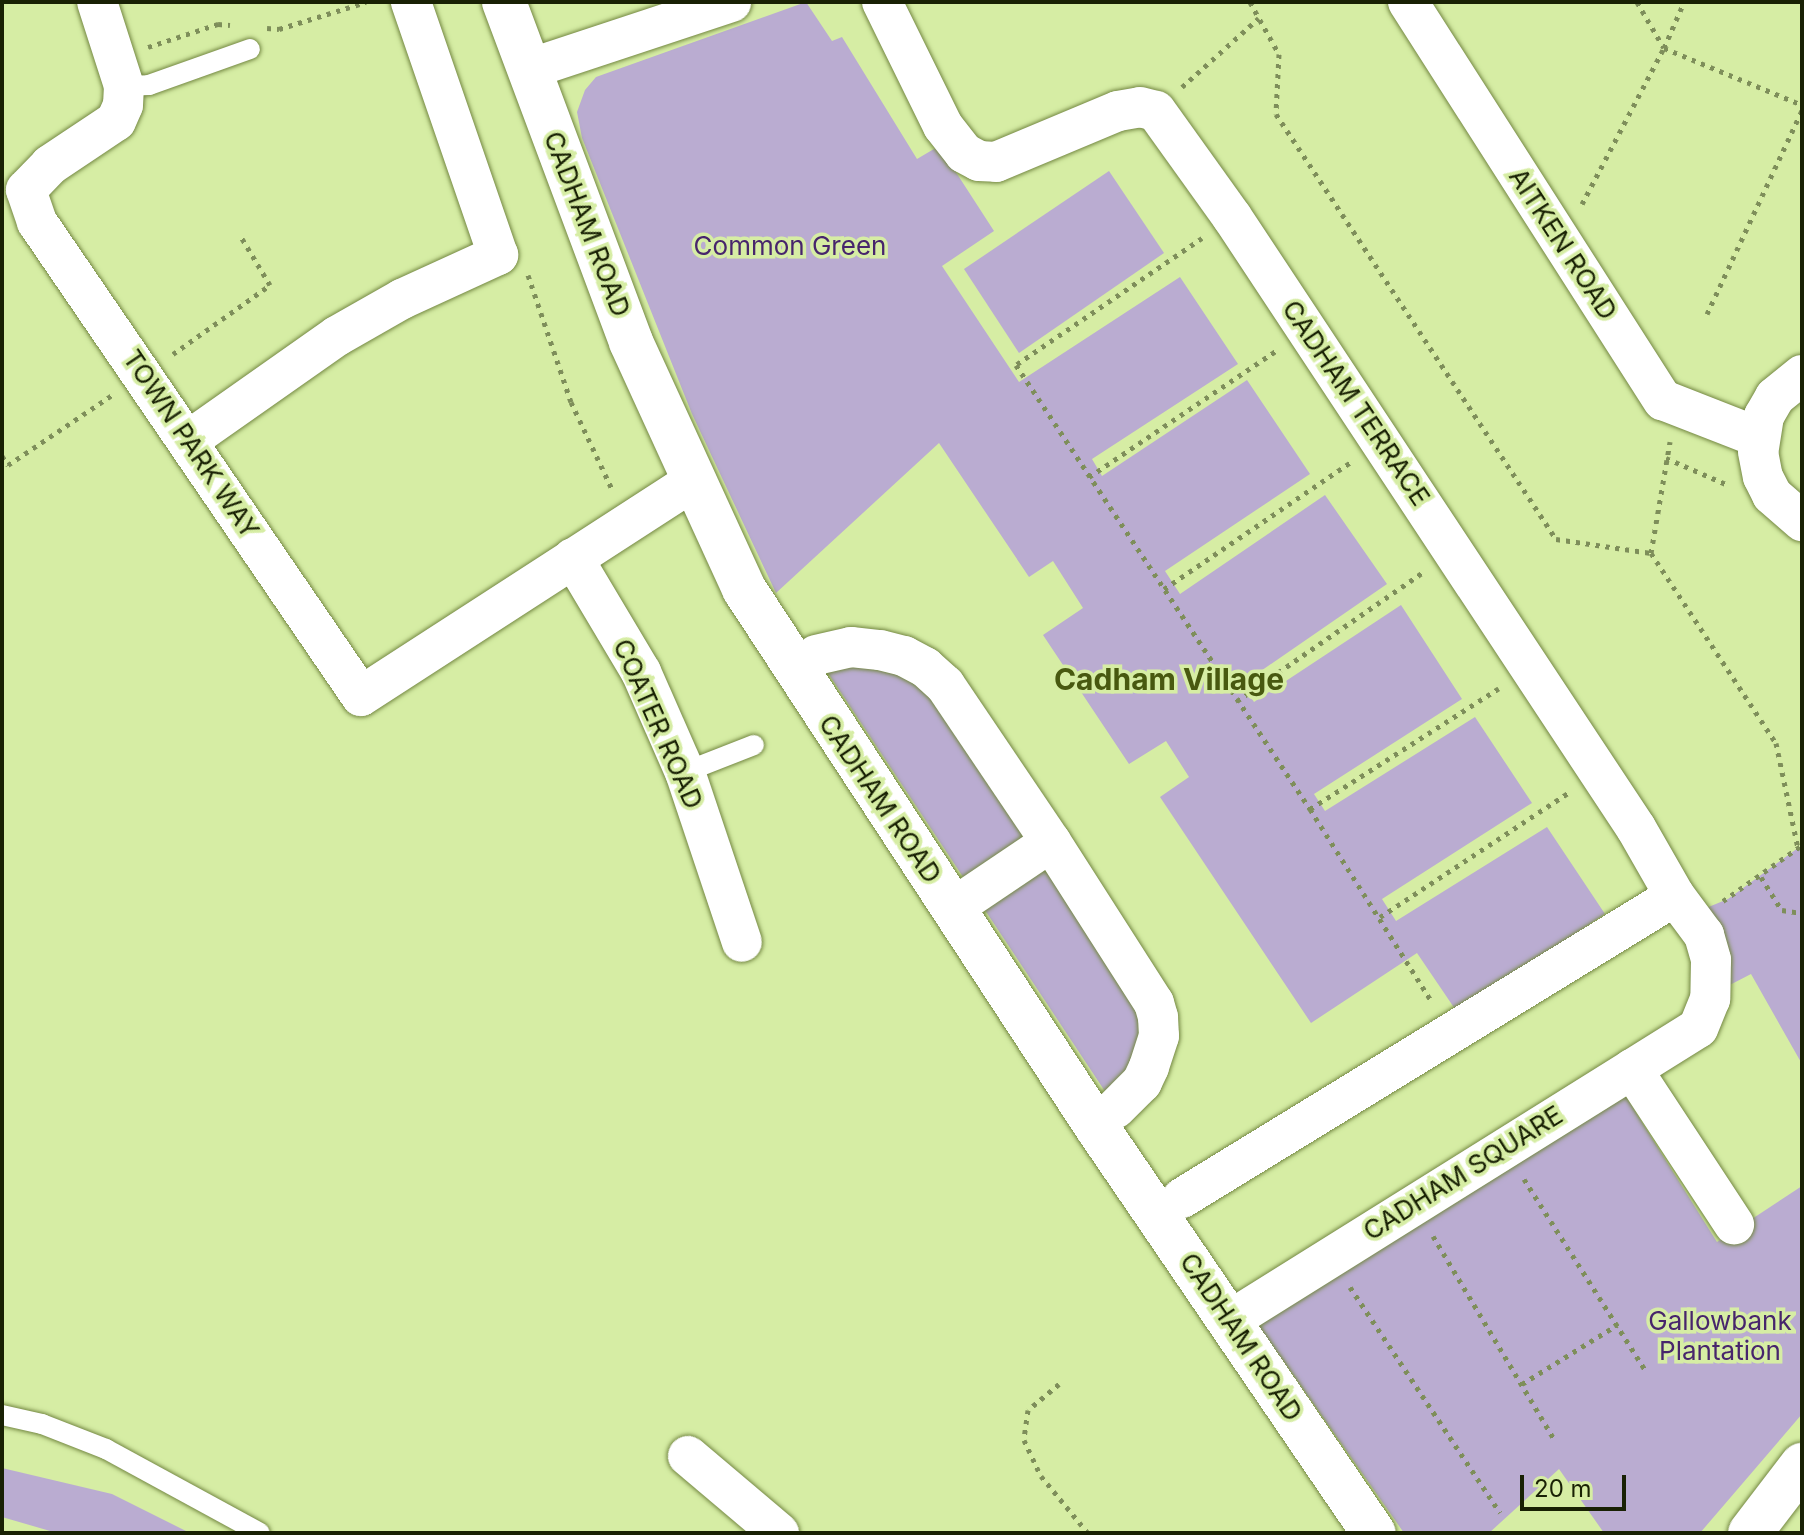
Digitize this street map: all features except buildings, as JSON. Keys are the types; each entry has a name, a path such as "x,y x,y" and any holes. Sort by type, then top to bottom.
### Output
{"main road":[{"name":"CADHAM ROAD","path":"504,2 631,342 692,482 744,589 769,632 953,908 1374,1533"},
{"path":"1750,1533 1802,1465"}],"street":[{"path":"14,186 116,121 123,105 124,86 97,2"},
{"path":"189,440 337,336 402,299 498,255 411,2"},
{"path":"529,69 664,13 731,2"},
{"path":"882,2 943,126 964,153 979,161 996,162 1118,111 1140,107 1156,111"},
{"name":"AITKEN ROAD","path":"1408,2 1663,400 1758,437"},
{"name":"CADHAM TERRACE","path":"1156,111 1232,217 1531,668 1682,906 1704,935 1711,960 1710,999 1698,1028"},
{"name":"TOWN PARK WAY","path":"14,186 361,696 573,558"},
{"path":"1802,375 1775,397 1758,437 1760,464 1767,486 1785,509 1802,521"},
{"path":"573,558 692,482"},
{"name":"COATER ROAD","path":"573,558 641,672 685,772 742,942"},
{"path":"816,655 851,647 880,650 904,656 925,667 945,685 1051,842 1154,1003 1158,1017 1159,1036 1149,1067 1142,1082 1116,1108"},
{"path":"953,908 1051,842"},
{"path":"1182,1198 1452,1033 1682,906"},
{"name":"CADHAM SQUARE","path":"1229,1321 1698,1028"},
{"path":"1632,1069 1734,1224"},
{"path":"688,1456 779,1533"}],"lane":[{"path":"124,86 149,85 250,49"},
{"path":"685,772 754,745"},
{"path":"2,1415 42,1424 106,1449 260,1533"}],"path":[{"path":"1250,2 1279,54 1276,114 1556,539 1651,553"},
{"path":"1637,2 1664,48 1802,108 1707,314"},
{"path":"1562,242 1664,48 1684,2"},
{"path":"1156,111 1259,18"},
{"path":"1232,217 1016,365 1310,809 1452,1033"},
{"path":"2,456 8,465 270,285 240,235"},
{"path":"1089,477 1307,331"},
{"path":"1679,406 1651,553 1776,743 1800,847 1728,899 1682,906"},
{"path":"1164,589 1381,442"},
{"path":"1237,701 1453,551"},
{"path":"1310,809 1531,668"},
{"path":"1380,917 1599,773"},
{"path":"1761,877 1782,910 1802,913"},
{"path":"1504,1148 1645,1370"},
{"path":"1414,1204 1554,1439"},
{"path":"1330,1256 1500,1513"},
{"path":"1522,1384 1617,1325"},
{"path":"1059,1384 1028,1410 1024,1440 1034,1466 1088,1533"}],"green space":[{"name":"Common Green","path":"806,2 832,41 842,37 917,159 939,146 994,231 942,266 1019,382 1180,277 1238,364 1092,459 1102,476 1247,380 1310,474 1165,571 1180,594 1325,495 1387,584 1242,684 1254,702 1401,605 1462,699 1314,794 1325,811 1475,717 1532,803 1382,899 1396,921 1547,827 1605,914 1457,1012 1417,953 1311,1023 1160,797 1189,777 1166,741 1129,764 1043,635 1083,608 1053,561 1029,577 939,443 776,593 692,414 582,138 577,112 585,90 596,77"},
{"path":"1109,171 1164,253 1019,353 964,269"},
{"path":"816,655 904,656 1154,1003 1116,1108"},
{"path":"1802,845 1802,1064 1751,974 1724,988 1689,915 1728,899"},
{"name":"Gallowbank Plantation","path":"1623,1092 1717,1242 1802,1186 1802,1414 1700,1533 1604,1533 1559,1469 1489,1533 1404,1533 1258,1325"},
{"path":"2,1468 112,1494 190,1533 57,1533 2,1517"}],"district":[{"name":"Cadham Village","path":"1169,679"}]}
